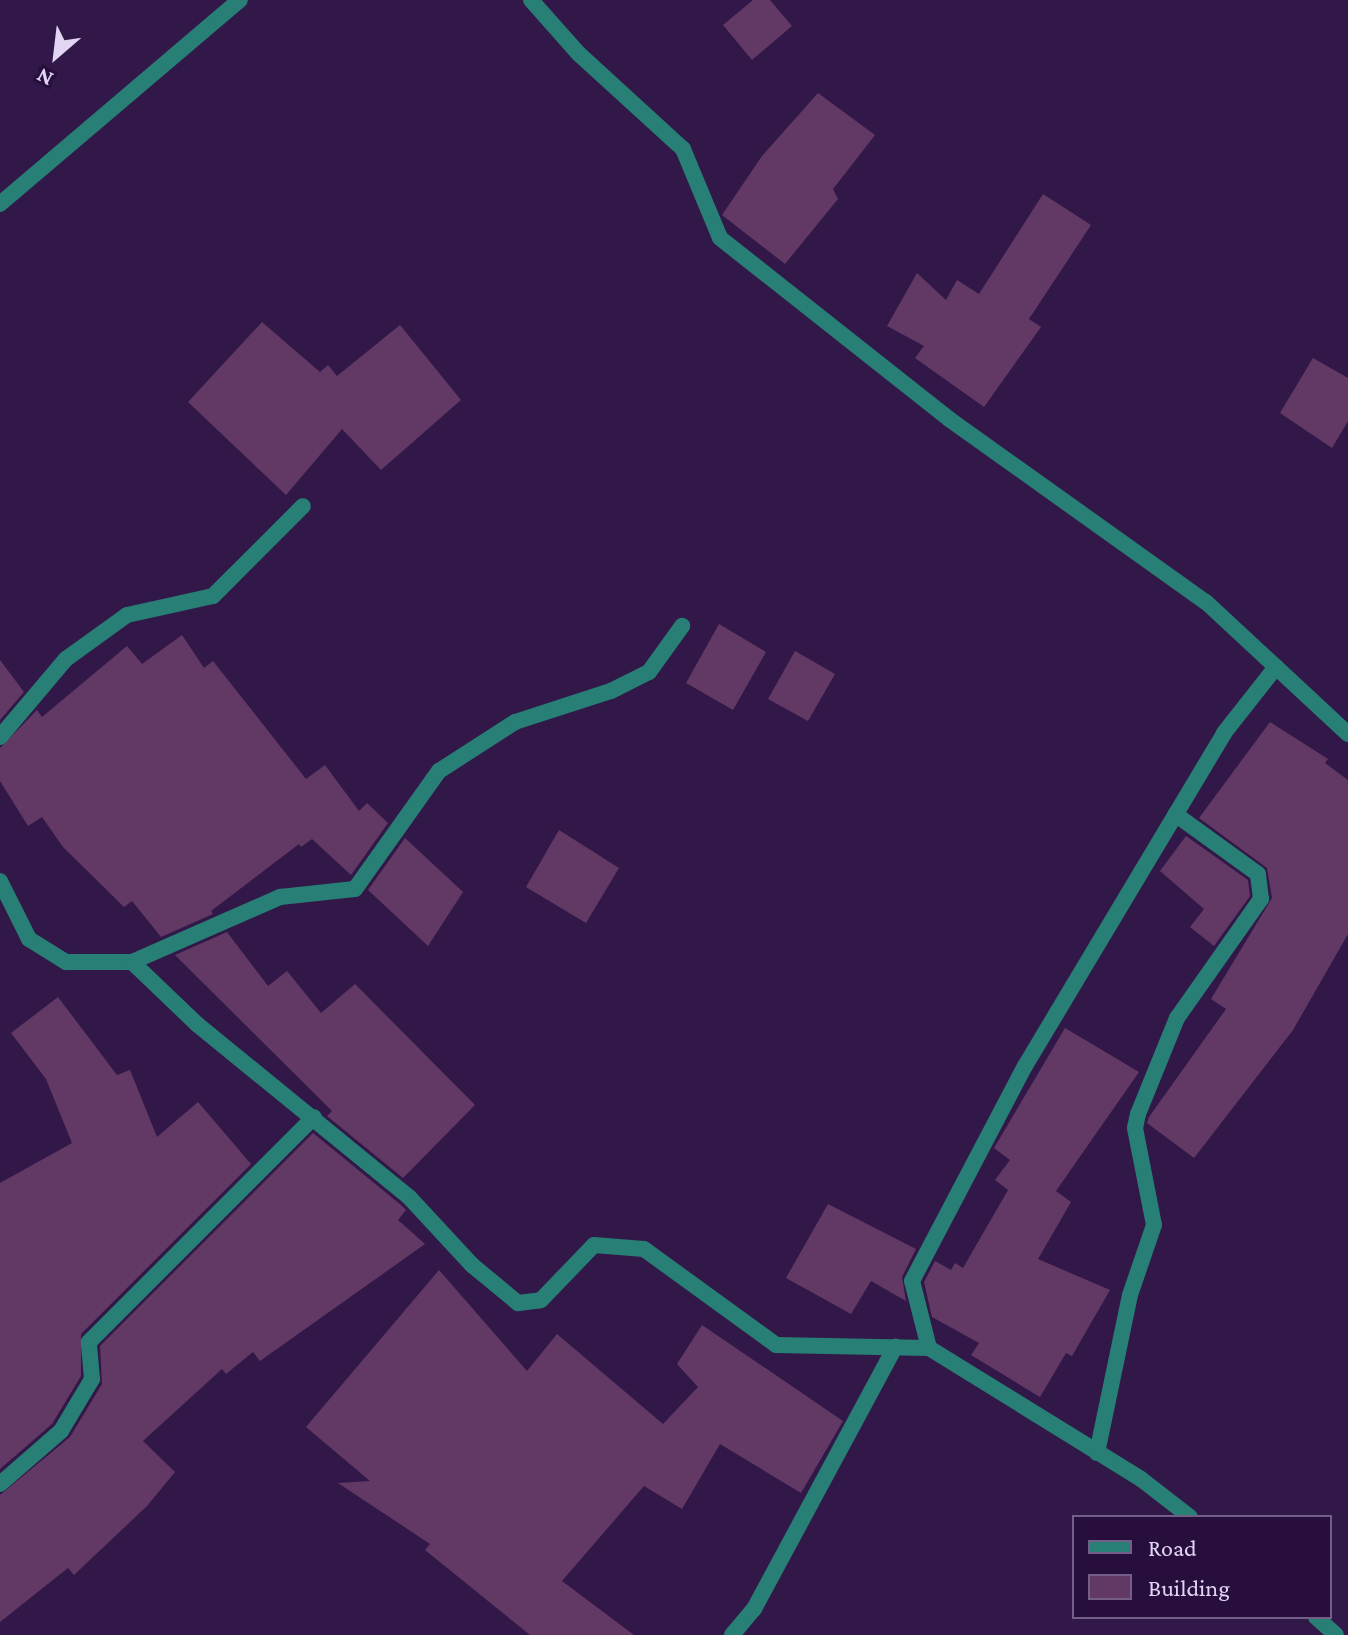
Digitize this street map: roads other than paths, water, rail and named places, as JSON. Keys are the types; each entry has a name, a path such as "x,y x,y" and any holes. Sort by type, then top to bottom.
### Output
{"street":[{"path":"0,204 240,0"},
{"path":"531,0 579,54 683,149 720,238 949,419 1206,602 1348,734"},
{"path":"0,737 66,659 127,615 213,596 303,506"},
{"path":"0,881 29,939 66,962 132,962 280,897 355,889 439,771 515,722 611,691 649,672 682,626"},
{"path":"929,1348 912,1281 1025,1066 1224,733 1276,667"},
{"path":"1097,1453 1130,1295 1154,1225 1135,1128 1138,1114 1177,1018 1261,899 1258,874 1175,814"},
{"path":"132,962 198,1025 409,1197 472,1265 518,1303 541,1300 594,1245 644,1249 776,1345 929,1348 1097,1453 1187,1515"},
{"path":"0,1484 61,1431 92,1379 89,1342 314,1117"},
{"path":"732,1635 754,1609 895,1347"},
{"path":"1318,1619 1336,1635"}]}
